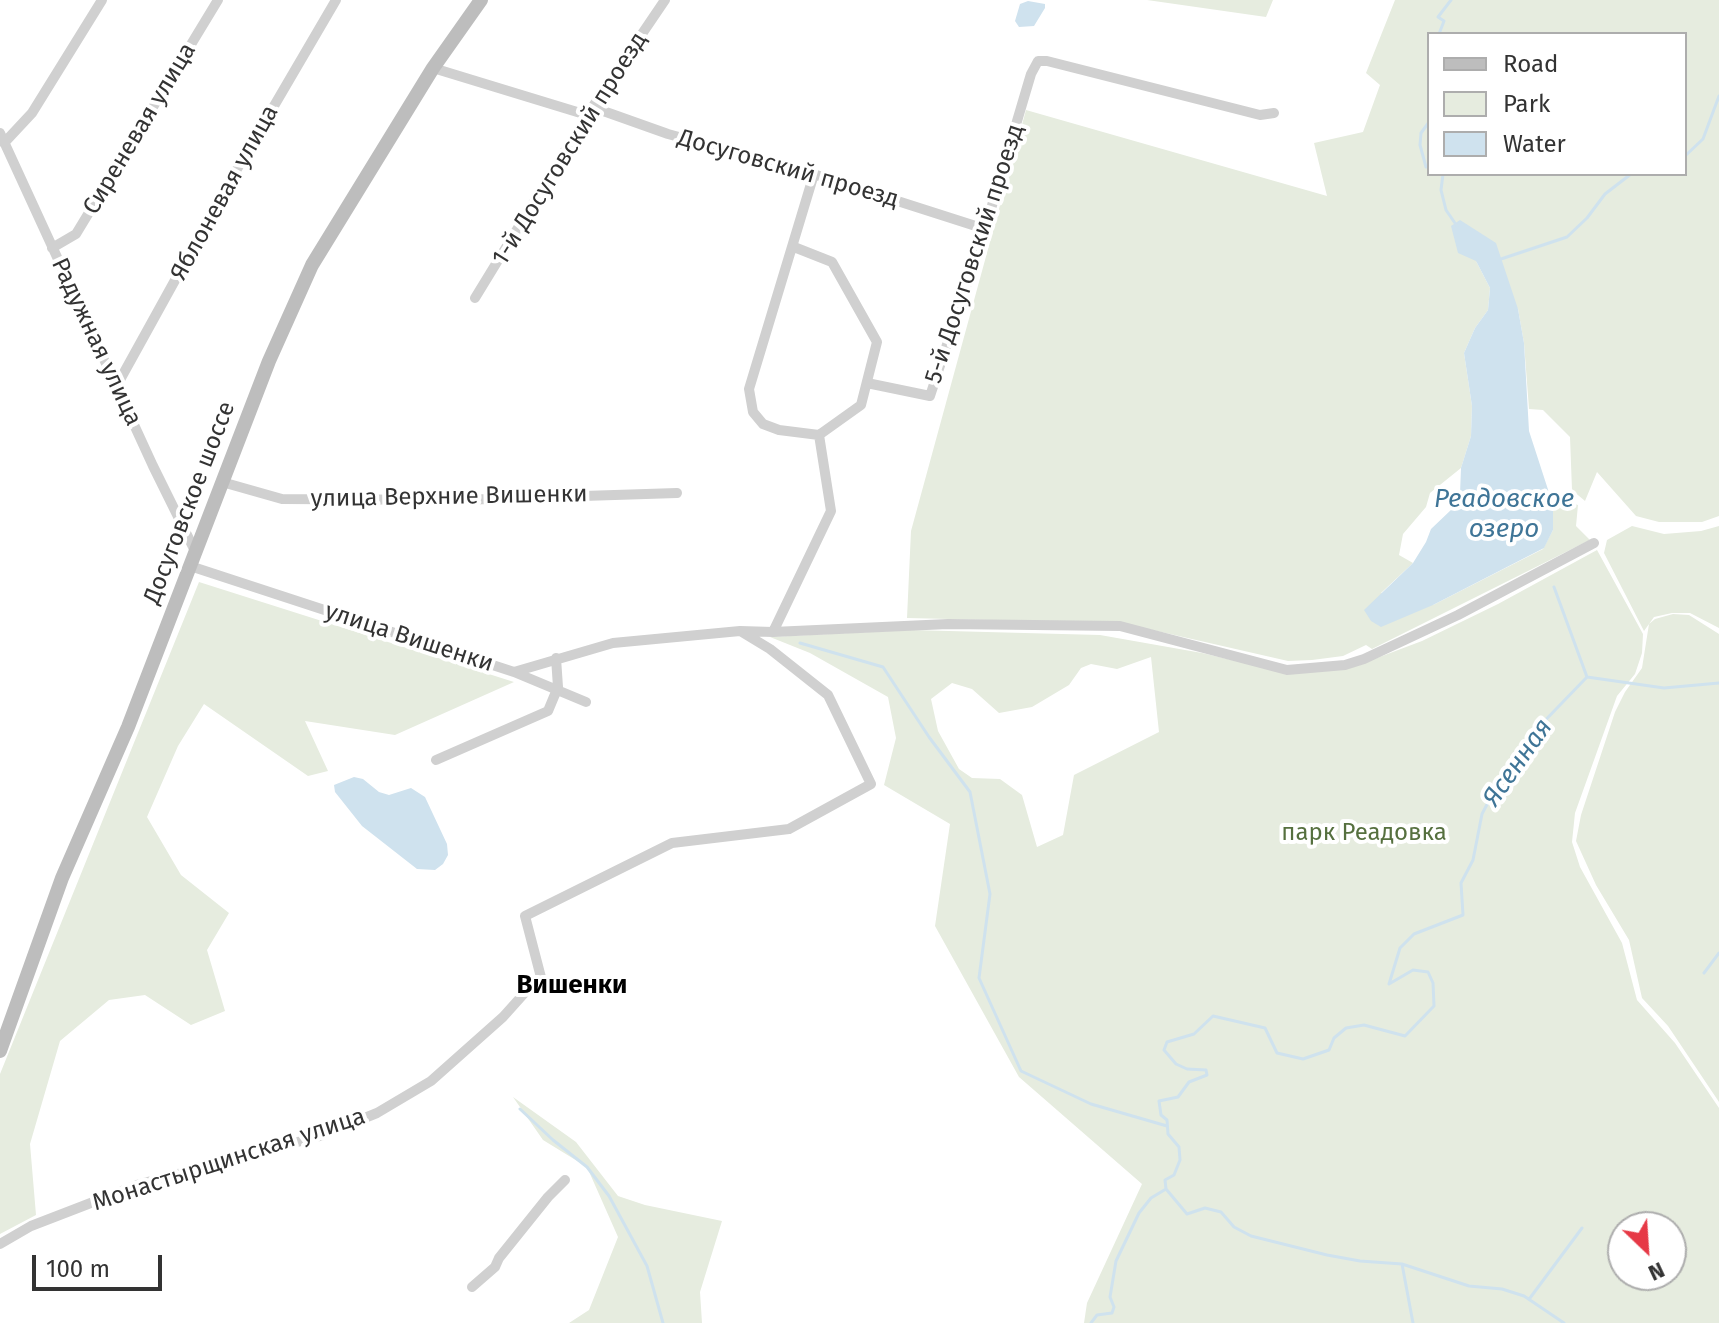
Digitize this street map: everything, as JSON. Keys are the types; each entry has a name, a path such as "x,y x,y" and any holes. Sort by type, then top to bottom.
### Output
{"main road":[{"name":"Досуговское шоссе","path":"0,1051 62,878 128,727 269,361 312,265 433,68 481,0"}],"street":[{"path":"2,138 32,113 102,0"},
{"name":"Сиреневая улица","path":"52,248 76,234 218,0"},
{"name":"Яблоневая улица","path":"116,387 226,188 336,0"},
{"name":"1-й Досуговский проезд","path":"475,298 590,111 665,0"},
{"name":"5-й Досуговский проезд","path":"867,383 930,396 985,229 1031,74 1038,61 1260,115 1274,113"},
{"name":"Досуговский проезд","path":"433,68 814,174 985,229"},
{"name":"Радужная улица","path":"2,138 195,551"},
{"path":"794,247 832,262 877,342 861,405 819,435 779,430 763,424 753,412 749,389 814,174"},
{"path":"773,632 831,511 819,435"},
{"name":"улица Верхние Вишенки","path":"222,482 282,499 459,500 677,493"},
{"name":"улица Вишенки","path":"190,566 513,672 613,643 740,631 948,624 1120,626 1287,670 1345,665 1384,650 1458,615 1594,543"},
{"path":"562,989 543,985 525,916 672,843 789,829 871,784 828,695 770,649 740,631"},
{"path":"436,760 548,711 557,689 556,658"},
{"path":"513,672 586,702"},
{"name":"Монастырщинская улица","path":"0,1244 31,1226 140,1184 320,1136 377,1113 431,1081 503,1017 529,988 543,985"},
{"path":"472,1287 495,1267 548,1197 565,1180"}],"green space":[{"path":"1147,0 1273,0 1266,17"},
{"path":"1395,0 1719,0 1719,516 1702,522 1659,522 1636,516 1597,472 1585,501 1572,490 1570,437 1543,410 1529,409 1518,309 1476,261 1490,288 1488,310 1475,328 1464,353 1472,406 1471,436 1461,468 1430,493 1426,507 1403,534 1399,555 1413,563 1381,593 1433,605 1543,549 1553,530 1553,510 1565,501 1578,505 1576,526 1590,540 1372,649 1366,645 1343,656 1312,660 1288,661 1122,623 907,618 911,531 1026,110 1327,196 1314,143 1363,132 1380,85 1366,73"},
{"path":"1632,526 1664,534 1719,526 1719,628 1690,613 1672,613 1654,617 1644,631 1604,553 1607,540"},
{"name":"парк Реадовка","path":"1597,550 1643,634 1642,653 1635,674 1617,696 1575,813 1572,842 1580,867 1622,943 1637,1000 1675,1043 1719,1108 1719,1323 1084,1323 1087,1303 1142,1184 1019,1077 935,926 950,824 884,785 896,738 888,697 810,653 770,637 911,630 1100,635 1202,653 1287,673 1361,664 1422,641","holes":["1151,657 1159,732 1074,775 1063,835 1037,847 1022,795 1000,779 972,778 959,769 938,731 931,699 952,683 972,689 999,713 1032,707 1069,685 1081,668 1091,664 1117,669"]},
{"path":"199,582 514,682 395,735 305,721 328,771 308,776 204,704 178,746 147,817 181,875 229,913 207,950 225,1011 191,1025 145,995 109,1000 60,1041 30,1144 36,1215 0,1234 0,1074"},
{"path":"1673,614 1689,615 1719,634 1719,1102 1668,1026 1642,998 1629,940 1596,885 1576,841 1581,815 1615,712 1642,668 1649,624"},
{"path":"513,1097 576,1142 618,1196 645,1205 722,1221 700,1292 702,1323 569,1323 589,1310 618,1237 587,1167 543,1140"}],"water":[{"path":"1028,1 1045,4 1045,8 1034,26 1019,27 1015,21 1020,4"},
{"name":"Реадовское озеро","path":"1460,220 1496,243 1518,309 1524,343 1529,431 1553,505 1553,530 1544,548 1433,605 1381,627 1371,621 1364,610 1413,563 1431,529 1452,509 1460,494 1461,468 1471,436 1472,406 1464,353 1475,328 1488,310 1490,288 1476,261 1458,253 1451,226"},
{"path":"354,777 389,795 411,788 425,797 447,844 448,855 443,864 435,870 417,869 362,826 335,792 334,785"}],"waterway":[{"path":"1440,32 1444,21 1438,17 1451,0"},
{"path":"1687,154 1703,139 1719,96"},
{"path":"1427,125 1421,133 1420,145 1427,167"},
{"path":"1443,176 1441,190 1446,210 1457,226"},
{"path":"1501,259 1567,237 1587,218 1605,194 1628,176"},
{"path":"1554,587 1587,677"},
{"path":"800,643 883,667 970,792 990,894 979,978 1021,1071 1091,1104 1167,1126"},
{"name":"Ясенная","path":"1091,1323 1097,1315 1112,1313 1114,1307 1110,1297 1116,1261 1139,1213 1151,1198 1166,1189 1165,1180 1174,1175 1180,1160 1179,1147 1168,1134 1167,1120 1161,1115 1159,1101 1178,1097 1189,1082 1207,1075 1206,1070 1187,1069 1176,1064 1164,1050 1167,1042 1194,1034 1213,1016 1265,1028 1277,1053 1303,1059 1329,1050 1334,1038 1346,1028 1364,1025 1405,1036 1434,1006 1433,983 1428,972 1413,970 1389,984 1400,948 1414,934 1463,915 1461,883 1473,860 1482,814 1504,772 1531,735 1587,677 1664,688 1719,683"},
{"path":"1704,973 1719,953"},
{"path":"520,1109 587,1167 609,1196 647,1266 663,1323"},
{"path":"1166,1189 1187,1214 1205,1208 1221,1212 1234,1227 1251,1236 1327,1255 1402,1264 1469,1286 1502,1289 1524,1296 1564,1323"},
{"path":"1530,1298 1582,1228"},
{"path":"1402,1264 1413,1323"}],"district":[{"name":"Вишенки","path":"572,986"}]}
